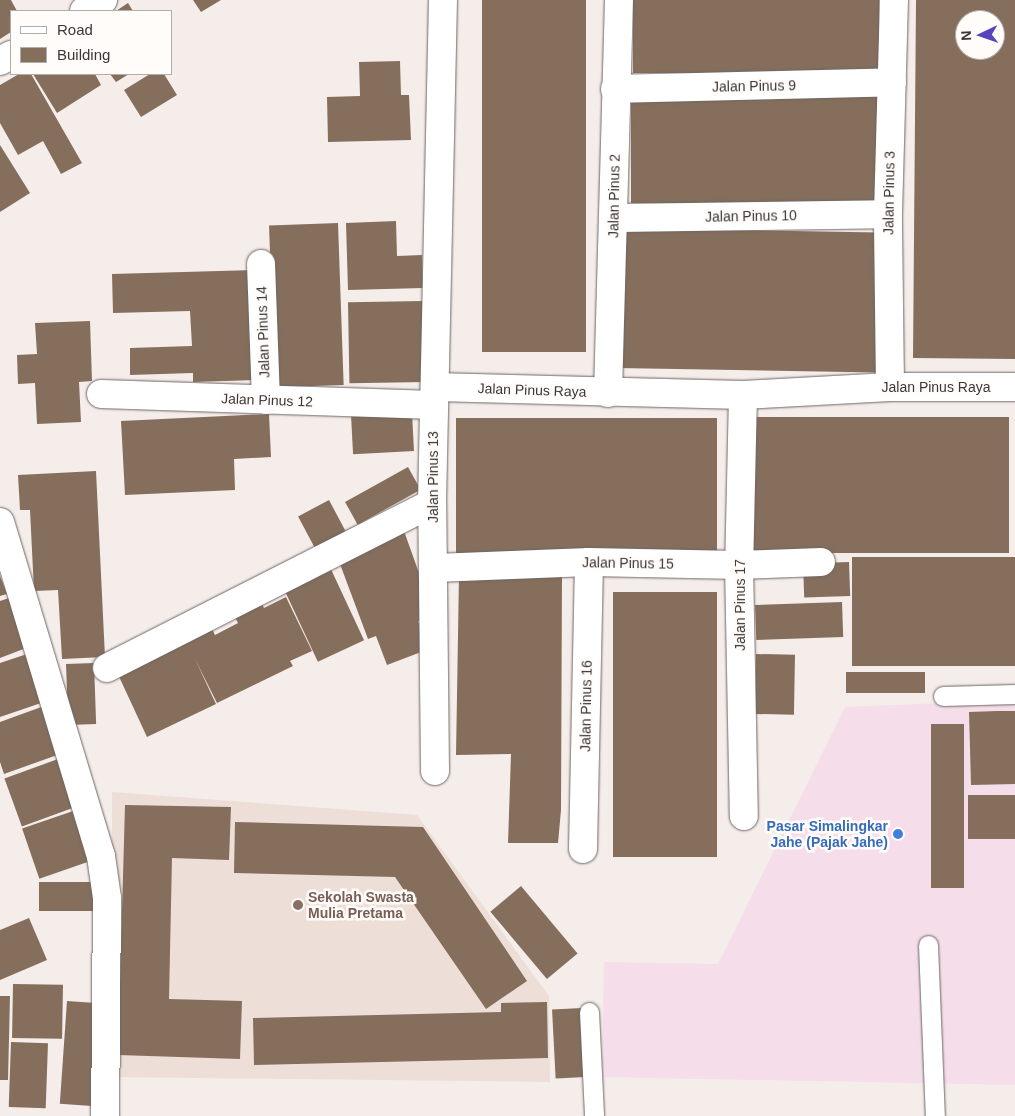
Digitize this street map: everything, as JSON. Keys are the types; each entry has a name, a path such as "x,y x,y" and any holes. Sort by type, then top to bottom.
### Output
{"street":[{"path":"86,10 103,0"},
{"path":"434,396 443,0"},
{"name":"Jalan Pinus 2","path":"608,393 615,218 615,89 619,0"},
{"name":"Jalan Pinus 3","path":"890,387 888,214 894,0"},
{"name":"Jalan Pinus 9","path":"615,89 892,82"},
{"name":"Jalan Pinus 10","path":"615,218 888,214"},
{"name":"Jalan Pinus 14","path":"261,264 266,400"},
{"name":"Jalan Pinus Raya","path":"434,396 608,393 743,395 890,387 1015,387"},
{"name":"Jalan Pinus 12","path":"101,394 266,400 434,396"},
{"name":"Jalan Pinus 17","path":"743,395 739,565 744,816"},
{"name":"Jalan Pinus 13","path":"434,396 432,503 435,771"},
{"path":"107,668 432,503"},
{"path":"0,522 101,856 106,898 105,1116"},
{"name":"Jalan Pinus 15","path":"434,568 589,562 739,565 821,562"},
{"name":"Jalan Pinus 16","path":"583,849 589,562"}],"lane":[{"path":"942,696 1015,694"},
{"path":"928,946 935,1116"},
{"path":"589,1012 594,1116"}],"shaded area":[{"name":"Pasar Simalingkar Jahe (Pajak Jahe)","path":"1015,700 1015,1085 602,1077 604,962 718,964 845,707"},
{"name":"Sekolah Swasta Mulia Pretama","path":"112,792 417,815 549,996 550,1082 112,1077"}],"building":[{"path":"0,0 11,0 16,10 10,10 10,33 0,39"},
{"path":"193,0 221,0 201,12"},
{"path":"482,0 586,0 586,352 482,352"},
{"path":"633,0 879,0 879,73 633,73"},
{"path":"916,0 1015,0 1015,359 913,358"},
{"path":"128,3 132,10 118,10"},
{"path":"400,61 401,95 409,95 411,140 328,142 327,97 360,96 359,62"},
{"path":"17,75 32,75 82,163 61,174 43,141 18,155 0,123 0,85"},
{"path":"34,75 96,75 101,85 57,113"},
{"path":"111,75 127,75 116,82"},
{"path":"148,75 165,75 177,95 141,117 124,90"},
{"path":"631,97 877,97 877,203 631,203"},
{"path":"0,145 30,193 0,212"},
{"path":"396,221 397,256 422,255 423,288 348,290 346,223"},
{"path":"338,223 344,385 275,387 269,225"},
{"path":"620,228 879,233 877,372 618,368"},
{"path":"255,270 259,380 193,382 193,373 130,375 130,348 192,346 190,311 113,313 112,274"},
{"path":"424,301 425,382 349,383 348,302"},
{"path":"90,321 92,381 79,382 81,422 37,424 35,383 18,384 17,355 37,354 35,323"},
{"path":"412,413 414,451 353,454 351,416"},
{"path":"269,414 271,457 234,459 235,490 125,495 121,421"},
{"path":"749,417 1009,417 1009,553 749,553"},
{"path":"456,418 717,418 717,554 456,554"},
{"path":"408,467 421,490 358,525 345,502"},
{"path":"96,471 105,657 62,659 58,590 34,591 30,510 20,510 18,475"},
{"path":"329,500 346,532 315,548 298,516"},
{"path":"404,531 434,615 418,621 429,649 387,665 376,636 368,639 337,556"},
{"path":"852,557 1015,557 1015,666 852,666"},
{"path":"849,562 850,596 804,598 803,564"},
{"path":"329,565 364,640 318,662 283,587"},
{"path":"459,575 562,576 561,810 558,843 508,843 511,754 456,755"},
{"path":"0,576 7,594 0,596"},
{"path":"613,592 717,592 717,857 613,857"},
{"path":"286,597 312,651 290,661 293,666 217,703 195,659 216,704 147,737 115,668 208,621 215,635 238,623 233,613 260,600 264,608"},
{"path":"9,598 26,648 0,658 0,601"},
{"path":"842,602 843,637 756,640 755,605"},
{"path":"27,654 44,702 0,717 0,663"},
{"path":"756,654 795,655 794,715 755,714"},
{"path":"94,663 96,724 68,725 66,664"},
{"path":"846,672 925,672 925,693 846,693"},
{"path":"44,706 60,754 4,774 0,762 0,722"},
{"path":"1015,711 1015,784 971,785 969,712"},
{"path":"931,724 964,724 964,888 931,888"},
{"path":"58,759 75,807 22,826 4,778"},
{"path":"968,795 1015,795 1015,839 968,839"},
{"path":"125,805 231,807 229,860 172,858 169,999 242,1001 240,1059 118,1055"},
{"path":"76,810 93,860 39,879 22,829"},
{"path":"235,822 423,827 527,981 486,1009 395,877 234,873"},
{"path":"39,882 96,882 96,911 39,911"},
{"path":"521,886 578,953 547,979 490,912"},
{"path":"29,918 47,960 0,980 0,930"},
{"path":"13,984 63,985 62,1039 12,1038"},
{"path":"0,996 10,996 8,1080 0,1080"},
{"path":"67,1001 99,1003 92,1106 60,1104"},
{"path":"547,1002 548,1058 254,1065 253,1018 501,1012 501,1003"},
{"path":"582,1008 586,1077 556,1078 552,1010"},
{"path":"11,1042 48,1043 46,1108 9,1107"}],"place":[{"name":"Pasar Simalingkar Jahe (Pajak Jahe)","path":"898,834"},
{"name":"Sekolah Swasta Mulia Pretama","path":"298,905"}]}
